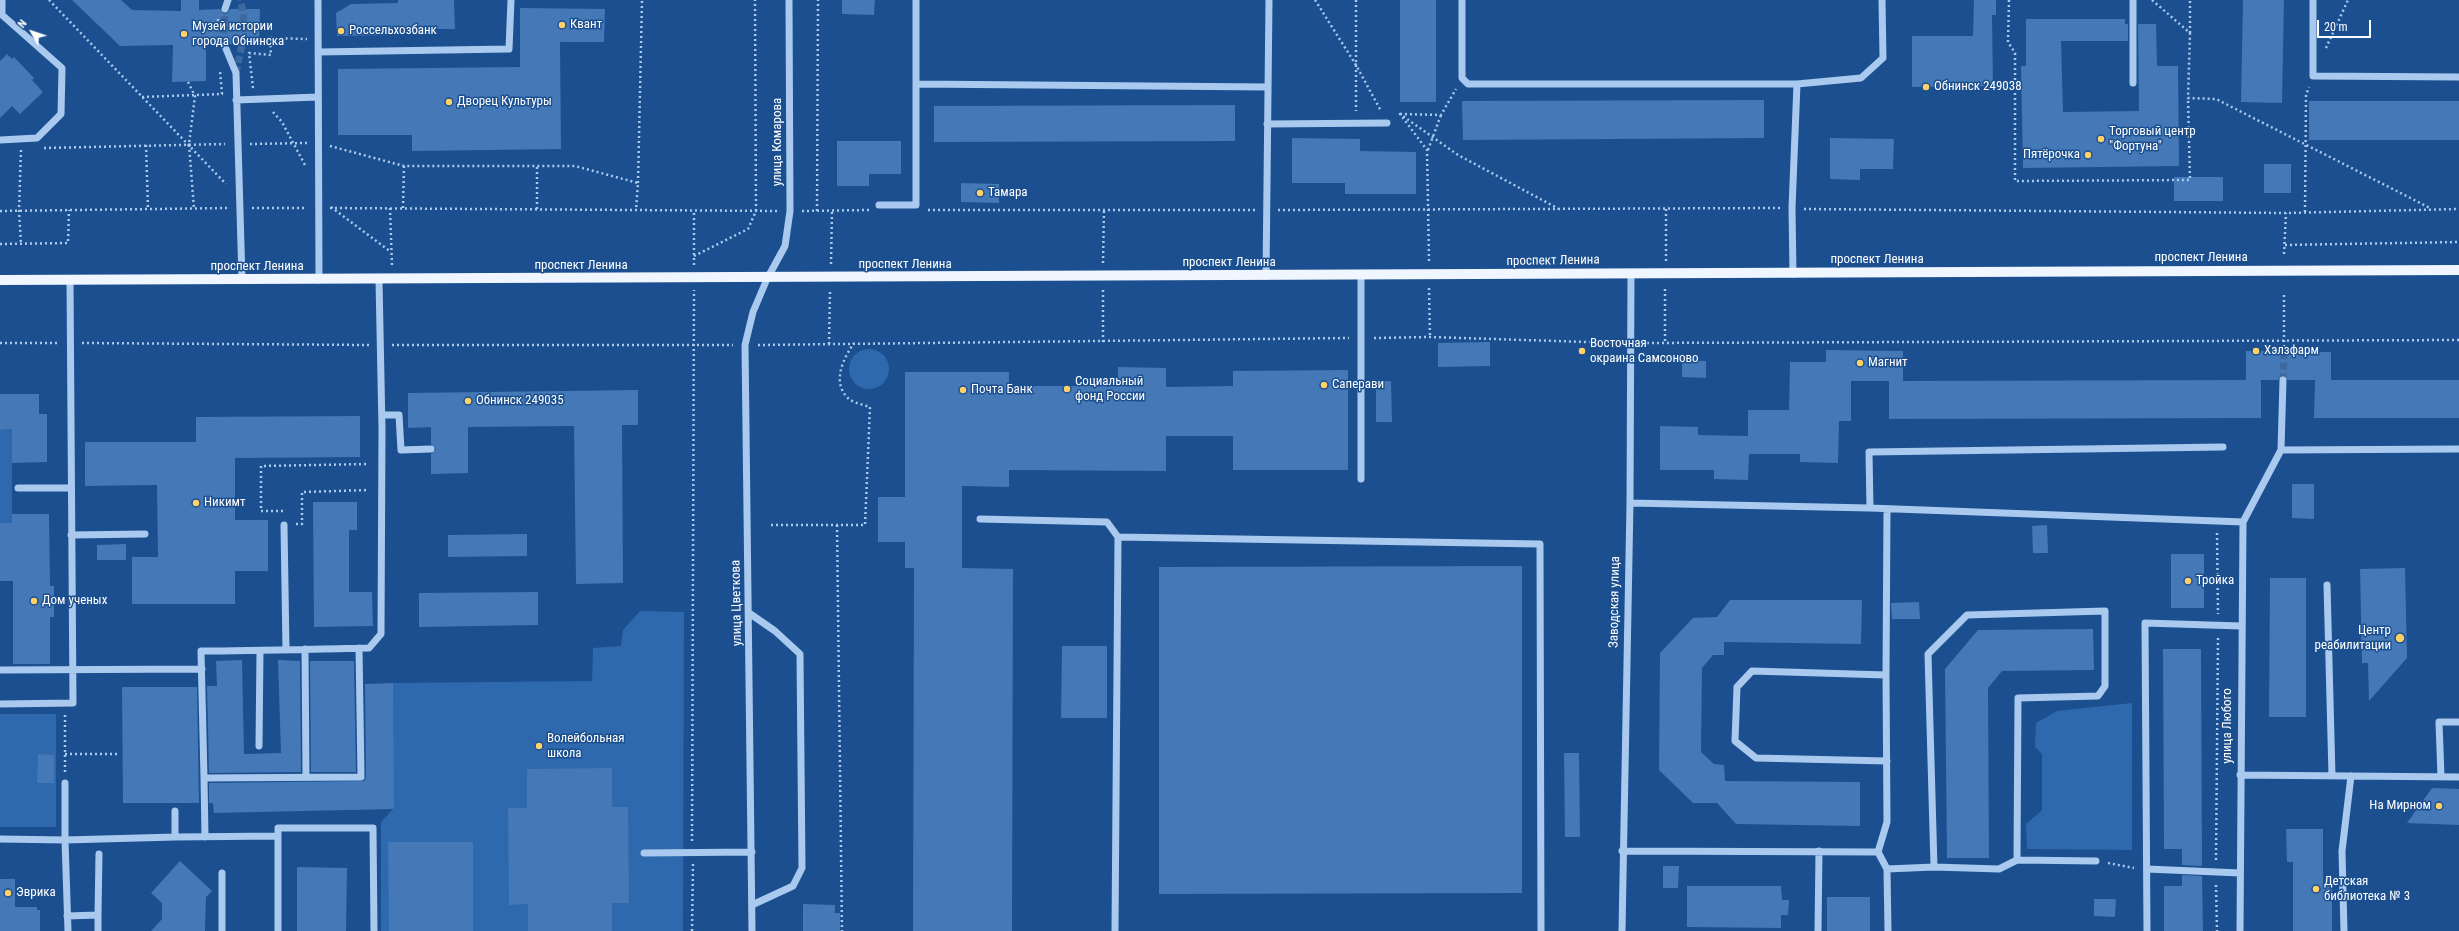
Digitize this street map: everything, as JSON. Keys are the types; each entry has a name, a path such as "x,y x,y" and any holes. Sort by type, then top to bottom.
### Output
{"main road":[{"name":"проспект Ленина","path":"0,280 694,279 1631,273 1793,274 2459,270"}],"street":[{"path":"0,140 37,138 61,114 62,68 1,12 2,0"},
{"path":"225,9 228,0"},
{"path":"318,0 319,280"},
{"path":"318,52 509,49 511,0"},
{"name":"улица Комарова","path":"767,278 785,246 790,210 789,0"},
{"path":"879,205 916,205 916,0"},
{"path":"1266,276 1269,0"},
{"path":"1462,0 1462,78 1468,84 1798,84 1861,78 1884,58 1882,0"},
{"path":"2133,0 2133,83"},
{"path":"2313,0 2313,76 2459,77"},
{"path":"221,42 236,73 238,208 242,280"},
{"path":"916,84 1268,87"},
{"path":"1793,274 1792,208 1798,84"},
{"path":"236,100 318,97"},
{"path":"1267,124 1356,123 1386,119"},
{"name":"Заводская улица","path":"1622,931 1622,851 1630,503 1631,273"},
{"path":"1362,275 1362,479"},
{"name":"улица Цветкова","path":"752,931 745,345 753,312 767,278"},
{"path":"0,704 73,703 69,343 70,280"},
{"path":"205,837 202,651 369,648 381,634 382,415 379,280"},
{"path":"1630,503 1870,508 2243,522 2281,450 2283,380"},
{"path":"382,415 399,415 401,450 431,449"},
{"path":"1870,508 1869,452 2223,447"},
{"path":"2281,450 2459,450"},
{"path":"18,488 71,488"},
{"path":"1887,509 1887,822 1878,852 1887,869 1888,931"},
{"path":"980,519 1106,522 1118,537 1115,931"},
{"name":"улица Любого","path":"2240,931 2241,626 2243,522"},
{"path":"284,525 286,650"},
{"path":"71,535 145,534"},
{"path":"1118,537 1540,544 1542,931"},
{"path":"2327,586 2332,776"},
{"path":"1934,867 1928,654 1967,614 2105,611 2105,686 2098,696 2018,698 2017,860"},
{"path":"749,613 775,631 800,654 802,868 793,886 752,905"},
{"path":"2147,931 2145,623 2241,626"},
{"path":"204,778 361,777 359,648"},
{"path":"305,649 306,777"},
{"path":"259,746 260,650"},
{"path":"0,670 73,671 202,669"},
{"path":"1886,675 1752,671 1737,687 1735,741 1756,758 1887,761"},
{"path":"2441,777 2439,722 2459,722"},
{"path":"2240,775 2459,777"},
{"path":"2344,931 2342,851 2351,776"},
{"path":"65,783 68,931"},
{"path":"175,810 175,837"},
{"path":"278,931 278,828 372,828 374,931"},
{"path":"0,839 65,840 278,836"},
{"path":"1622,851 1878,852"},
{"path":"1818,931 1819,851"},
{"path":"644,853 752,852"},
{"path":"98,931 99,854"},
{"path":"1887,869 1934,867 1999,870 2017,860 2096,862"},
{"path":"2147,870 2240,873"},
{"path":"222,873 222,931"},
{"path":"68,916 98,915"}],"path":[{"path":"49,0 238,196"},
{"path":"636,210 638,183 642,0"},
{"path":"694,256 748,229 756,211 755,0"},
{"path":"817,211 818,0"},
{"path":"1315,0 1356,65 1386,119 1400,114 1441,115"},
{"path":"1356,0 1356,123"},
{"path":"2009,0 2008,42 2014,53 2015,181 2190,180 2188,98 2190,0"},
{"path":"2152,0 2190,33"},
{"path":"218,16 221,42"},
{"path":"309,31 309,39 270,38 271,55 249,53 252,86 282,122 331,208 391,252"},
{"path":"142,97 222,94 220,63"},
{"path":"1430,337 1427,150 1441,115 1462,78"},
{"path":"188,82 195,96 189,144 194,209"},
{"path":"2305,212 2306,95"},
{"path":"2188,98 2216,99 2430,208"},
{"path":"1400,114 1458,155 1559,210"},
{"path":"1400,114 1427,150"},
{"path":"21,140 19,211 21,244"},
{"path":"36,148 189,144 318,143 404,166 575,166 638,183"},
{"path":"146,146 148,209"},
{"path":"14,149 28,148"},
{"path":"403,208 404,166"},
{"path":"537,209 538,167"},
{"path":"0,211 238,208 756,211 873,210"},
{"path":"920,210 1428,211 1792,208 2286,213 2430,208 2459,209"},
{"path":"0,244 68,243 69,210"},
{"path":"692,931 694,210"},
{"path":"2284,254 2286,213"},
{"path":"2284,246 2459,242"},
{"path":"2284,292 2284,352"},
{"path":"0,343 380,345 829,344"},
{"path":"771,525 865,525 870,407 850,400 841,387 839,372 844,357 854,343"},
{"path":"369,344 369,352"},
{"path":"369,457 369,470"},
{"path":"283,511 261,511 260,466 382,464"},
{"path":"284,525 302,524 302,492 369,491 369,484"},
{"path":"2216,931 2218,625 2217,522"},
{"path":"837,525 842,931"},
{"path":"65,703 65,783"},
{"path":"65,754 119,754"},
{"path":"2096,862 2147,870"}],"shaded area":[{"path":"869,349 877,351 883,355 887,361 889,369 887,377 883,383 877,387 869,389 861,387 855,383 851,377 849,369 851,361 855,355 861,351"},
{"path":"12,429 12,523 0,523 0,430"},
{"name":"Волейбольная школа","path":"640,611 684,612 683,931 381,931 381,822 393,809 393,683 592,681 593,648 621,646 623,630"},
{"path":"2132,703 2132,850 2027,849 2026,824 2042,810 2042,754 2035,747 2036,723 2057,711"},
{"path":"0,714 56,714 56,827 0,827"}],"building":[{"name":"Музей истории города Обнинска","path":"72,0 121,0 132,10 181,11 181,0 199,0 199,10 220,9 224,14 228,13 230,9 260,9 259,44 229,44 224,39 219,44 206,45 206,81 172,82 173,45 120,46"},
{"path":"398,0 454,0 455,29 400,29 400,35 337,36 336,13 351,4 398,3"},
{"path":"842,0 875,0 874,15 842,14"},
{"path":"1400,0 1436,0 1436,102 1400,102"},
{"path":"1974,0 1996,0 1996,15 1992,15 1993,86 1912,87 1912,36 1973,36"},
{"path":"2243,0 2284,0 2282,103 2241,102"},
{"name":"Дворец Культуры","path":"520,8 605,9 604,42 560,42 561,149 412,151 412,135 338,135 338,69 520,67"},
{"name":"Торговый центр \"Фортуна\"","path":"2026,19 2125,19 2125,24 2128,24 2128,41 2061,41 2063,112 2139,111 2138,24 2156,24 2157,66 2178,66 2179,166 2023,168 2021,66 2026,66"},
{"path":"7,54 12,59 14,57 34,78 32,80 43,92 20,114 12,106 0,118 0,61"},
{"path":"1764,100 1764,138 1463,140 1462,101"},
{"path":"2309,101 2459,101 2459,140 2309,140"},
{"path":"1235,105 1235,141 934,142 934,106"},
{"path":"1292,138 1360,139 1360,151 1416,152 1416,194 1345,194 1345,183 1292,183"},
{"path":"1830,138 1894,139 1893,169 1860,169 1860,180 1830,179"},
{"path":"837,141 901,141 901,174 869,174 869,186 837,186"},
{"path":"2264,164 2291,164 2291,193 2264,193"},
{"path":"2174,177 2223,177 2223,201 2174,201"},
{"name":"Тамара","path":"961,183 999,184 999,203 961,202"},
{"path":"1490,342 1490,366 1438,367 1438,343"},
{"path":"1826,350 1903,351 1903,381 2246,380 2246,351 2331,352 2331,380 2459,380 2459,418 2314,418 2315,380 2288,380 2283,375 2278,380 2261,380 2261,418 1889,419 1889,381 1851,381 1851,421 1839,421 1838,463 1800,462 1800,454 1749,454 1748,480 1714,479 1714,470 1660,470 1660,426 1698,427 1698,435 1748,436 1748,410 1789,410 1790,362 1826,362"},
{"path":"1682,361 1706,361 1706,378 1682,377"},
{"path":"1118,367 1166,368 1166,387 1233,386 1233,371 1348,370 1348,470 1233,470 1233,436 1166,436 1166,471 1009,470 1009,487 962,486 962,568 1013,569 1012,931 913,931 914,568 905,568 905,542 878,542 878,497 905,497 905,372 1009,372 1009,386 1118,386"},
{"path":"1376,381 1391,381 1392,422 1376,422"},
{"path":"638,390 638,425 622,425 623,583 576,584 574,426 468,427 468,473 431,474 431,454 436,449 431,444 431,427 408,428 408,393"},
{"path":"0,394 39,394 39,414 47,414 47,462 12,463 12,429 0,430"},
{"name":"Никимт","path":"360,416 360,457 235,458 235,520 268,520 268,571 235,571 235,604 132,604 132,557 158,557 157,485 85,486 85,442 196,442 196,417"},
{"path":"2292,484 2314,484 2314,519 2292,518"},
{"path":"313,502 357,502 357,530 349,530 349,592 372,592 373,626 314,627"},
{"name":"Дом ученых","path":"12,514 49,514 50,586 54,586 54,617 50,617 50,664 13,664 13,581 0,581 0,523 12,523"},
{"path":"2047,525 2048,553 2033,553 2032,526"},
{"path":"527,534 527,556 448,557 448,535"},
{"path":"126,544 126,560 97,560 97,545"},
{"name":"Тройка","path":"2171,554 2204,554 2204,608 2171,608"},
{"path":"1522,566 1522,893 1159,894 1159,567"},
{"path":"2405,568 2407,658 2369,701 2368,663 2362,663 2360,569"},
{"path":"2270,578 2306,578 2306,717 2269,717"},
{"path":"538,592 538,625 419,627 419,593"},
{"path":"1730,600 1862,600 1861,644 1724,642 1724,655 1713,655 1702,668 1701,752 1714,764 1724,765 1725,781 1860,782 1860,826 1736,824 1717,803 1693,803 1659,770 1660,653 1693,618 1717,617"},
{"path":"1919,602 1920,619 1892,619 1891,603"},
{"path":"2093,629 2094,670 2002,671 1988,688 1989,858 1947,858 1945,669 1978,630"},
{"path":"1062,646 1107,646 1107,718 1061,718"},
{"path":"2163,649 2201,649 2202,866 2182,865 2182,849 2164,849"},
{"path":"242,660 244,754 281,753 278,660 300,661 301,772 209,773 207,686 217,686 216,661"},
{"path":"310,661 354,661 356,772 311,772"},
{"path":"393,683 394,809 214,813 213,803 209,803 209,783 364,781 366,777 365,684"},
{"path":"122,687 197,687 199,803 123,803"},
{"path":"1564,753 1579,753 1580,837 1565,837"},
{"path":"38,754 54,755 54,783 37,783"},
{"path":"612,768 612,807 628,807 629,903 612,903 612,931 528,931 528,904 509,905 508,808 527,808 527,769"},
{"name":"На Мирном","path":"2432,788 2459,789 2459,825 2407,823"},
{"path":"2286,829 2323,829 2323,884 2332,884 2332,931 2293,931 2293,862 2287,862"},
{"path":"388,842 473,842 473,931 389,931"},
{"path":"180,861 212,891 206,897 205,931 151,931 162,919 162,903 151,893"},
{"path":"1663,866 1679,866 1678,888 1663,888"},
{"path":"297,867 347,868 346,931 297,931"},
{"path":"2182,875 2202,876 2203,931 2164,931 2164,886 2182,886"},
{"name":"Эврика","path":"0,879 15,879 15,907 37,907 37,910 40,910 40,931 0,931"},
{"path":"1687,886 1781,886 1782,900 1789,900 1788,915 1781,915 1781,928 1687,927"},
{"path":"1827,897 1870,897 1870,931 1827,931"},
{"path":"2094,899 2116,899 2115,917 2094,916"},
{"path":"803,904 835,905 835,913 840,913 840,931 803,931"}],"tunnel":[{"path":"236,73 242,46 244,27 240,0"},
{"path":"224,44 225,9"},
{"path":"2283,380 2284,352"}],"place":[{"name":"Квант","path":"562,25"},
{"name":"Россельхозбанк","path":"341,31"},
{"name":"Музей истории города Обнинска","path":"184,34"},
{"name":"Обнинск 249038","path":"1926,87"},
{"name":"Дворец Культуры","path":"449,102"},
{"name":"Торговый центр \"Фортуна\"","path":"2101,139"},
{"name":"Пятёрочка","path":"2088,155"},
{"name":"Тамара","path":"980,193"},
{"name":"Восточная окраина Самсоново","path":"1582,351"},
{"name":"Хэлзфарм","path":"2256,351"},
{"name":"Магнит","path":"1860,363"},
{"name":"Саперави","path":"1324,385"},
{"name":"Социальный фонд России","path":"1067,389"},
{"name":"Почта Банк","path":"963,390"},
{"name":"Обнинск 249035","path":"468,401"},
{"name":"Никимт","path":"196,503"},
{"name":"Тройка","path":"2188,581"},
{"name":"Дом ученых","path":"34,601"},
{"name":"Центр реабилитации","path":"2400,638"},
{"name":"Волейбольная школа","path":"539,746"},
{"name":"На Мирном","path":"2439,806"},
{"name":"Детская библиотека № 3","path":"2316,889"},
{"name":"Эврика","path":"8,893"}]}
